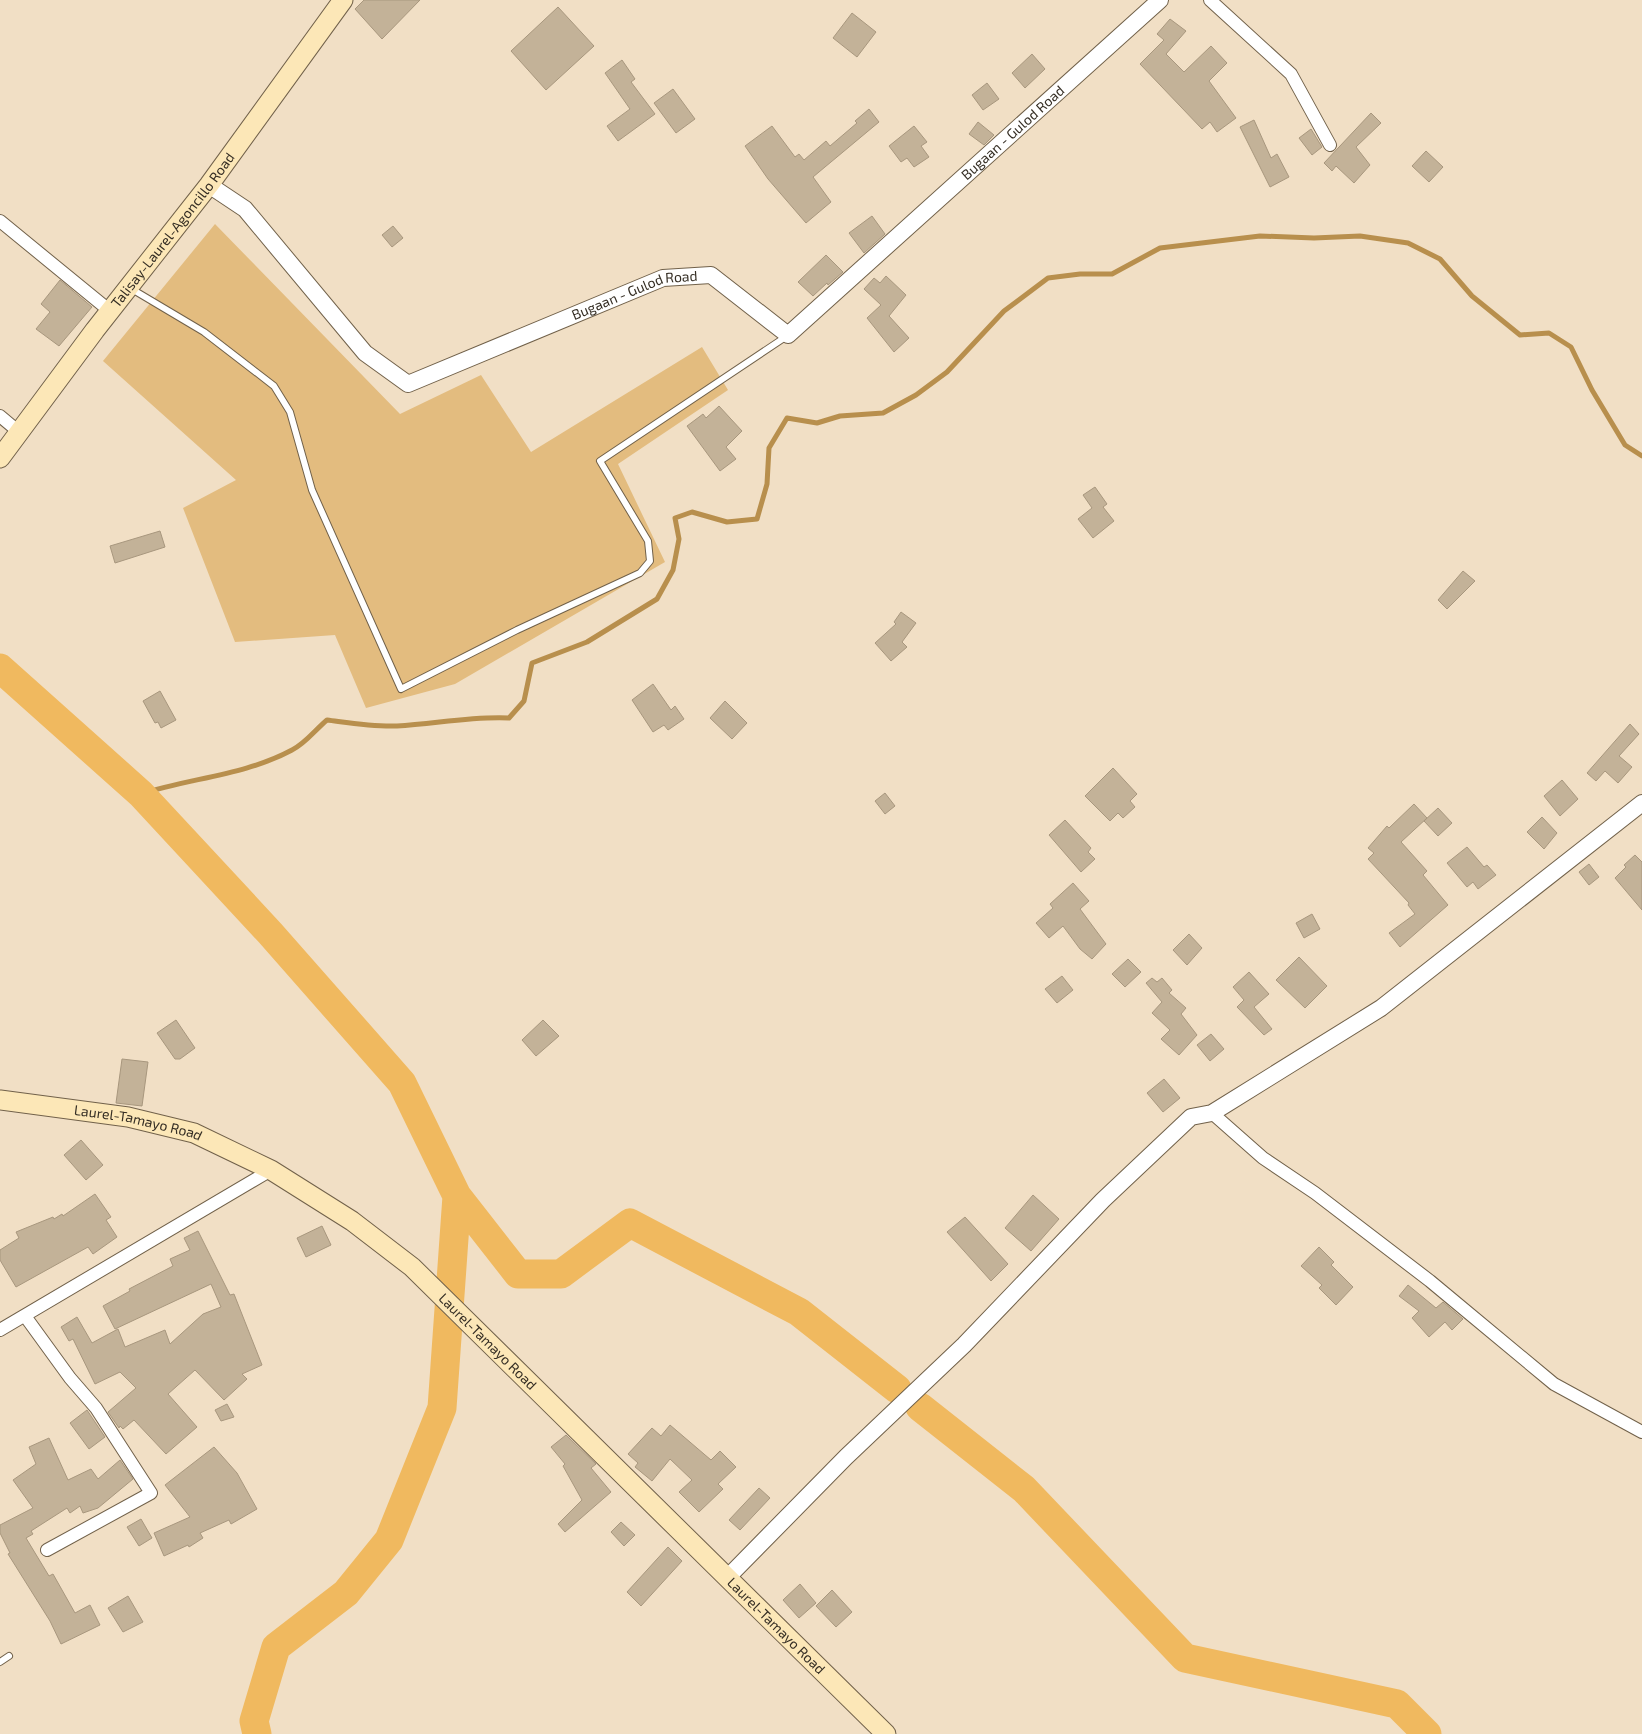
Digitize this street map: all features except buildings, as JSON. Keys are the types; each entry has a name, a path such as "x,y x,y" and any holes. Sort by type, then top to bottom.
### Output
{"main road":[{"name":"Talisay-Laurel-Agoncillo Road","path":"0,458 110,311 209,185 344,0"},
{"name":"Laurel-Tamayo Road","path":"0,1100 128,1117 185,1131 271,1170 352,1221 412,1267 728,1576 886,1734"}],"street":[{"name":"Bugaan - Gulod Road","path":"209,185 245,209 365,353 408,384 663,278 711,275 788,335 1160,0"},
{"path":"1210,0 1291,74 1330,145"},
{"path":"0,221 110,311"},
{"path":"0,416 19,432"},
{"path":"728,1576 846,1457 964,1345 1103,1200 1191,1117 1212,1113 1381,1008 1642,803"},
{"path":"1212,1113 1263,1158 1315,1193 1430,1281 1554,1384 1642,1432"},
{"path":"0,1330 271,1170"},
{"path":"25,1316 70,1378 96,1408 151,1493 47,1550"}],"lane":[{"path":"129,287 204,332 274,386 290,412 312,490 401,689 516,630 640,573 650,561 648,541 600,462 788,335"},
{"path":"0,1662 9,1656"}],"shaded area":[{"path":"215,224 400,414 481,375 531,452 702,347 728,390 618,464 665,562 455,684 366,708 335,635 235,642 183,508 236,480 103,361"}],"waterway":[{"path":"141,794 237,771 274,758 301,744 327,720 388,726 481,718 509,718 524,701 532,663 587,642 657,599 673,570 679,539 675,518 692,512 727,522 757,519 767,484 769,448 787,418 817,423 840,416 883,413 916,395 947,372 1004,311 1048,278 1080,274 1112,274 1160,248 1260,236 1314,238 1360,236 1408,243 1440,259 1472,296 1520,335 1549,333 1571,347 1592,390 1625,445 1642,456"},
{"path":"0,668 141,794 270,933 402,1083 457,1196 442,1408 389,1540 346,1593 276,1647 254,1721 257,1734"},
{"path":"457,1196 518,1274 561,1274 630,1223 799,1312 897,1389"},
{"path":"920,1407 1024,1489 1185,1658 1397,1704 1427,1734"}]}
